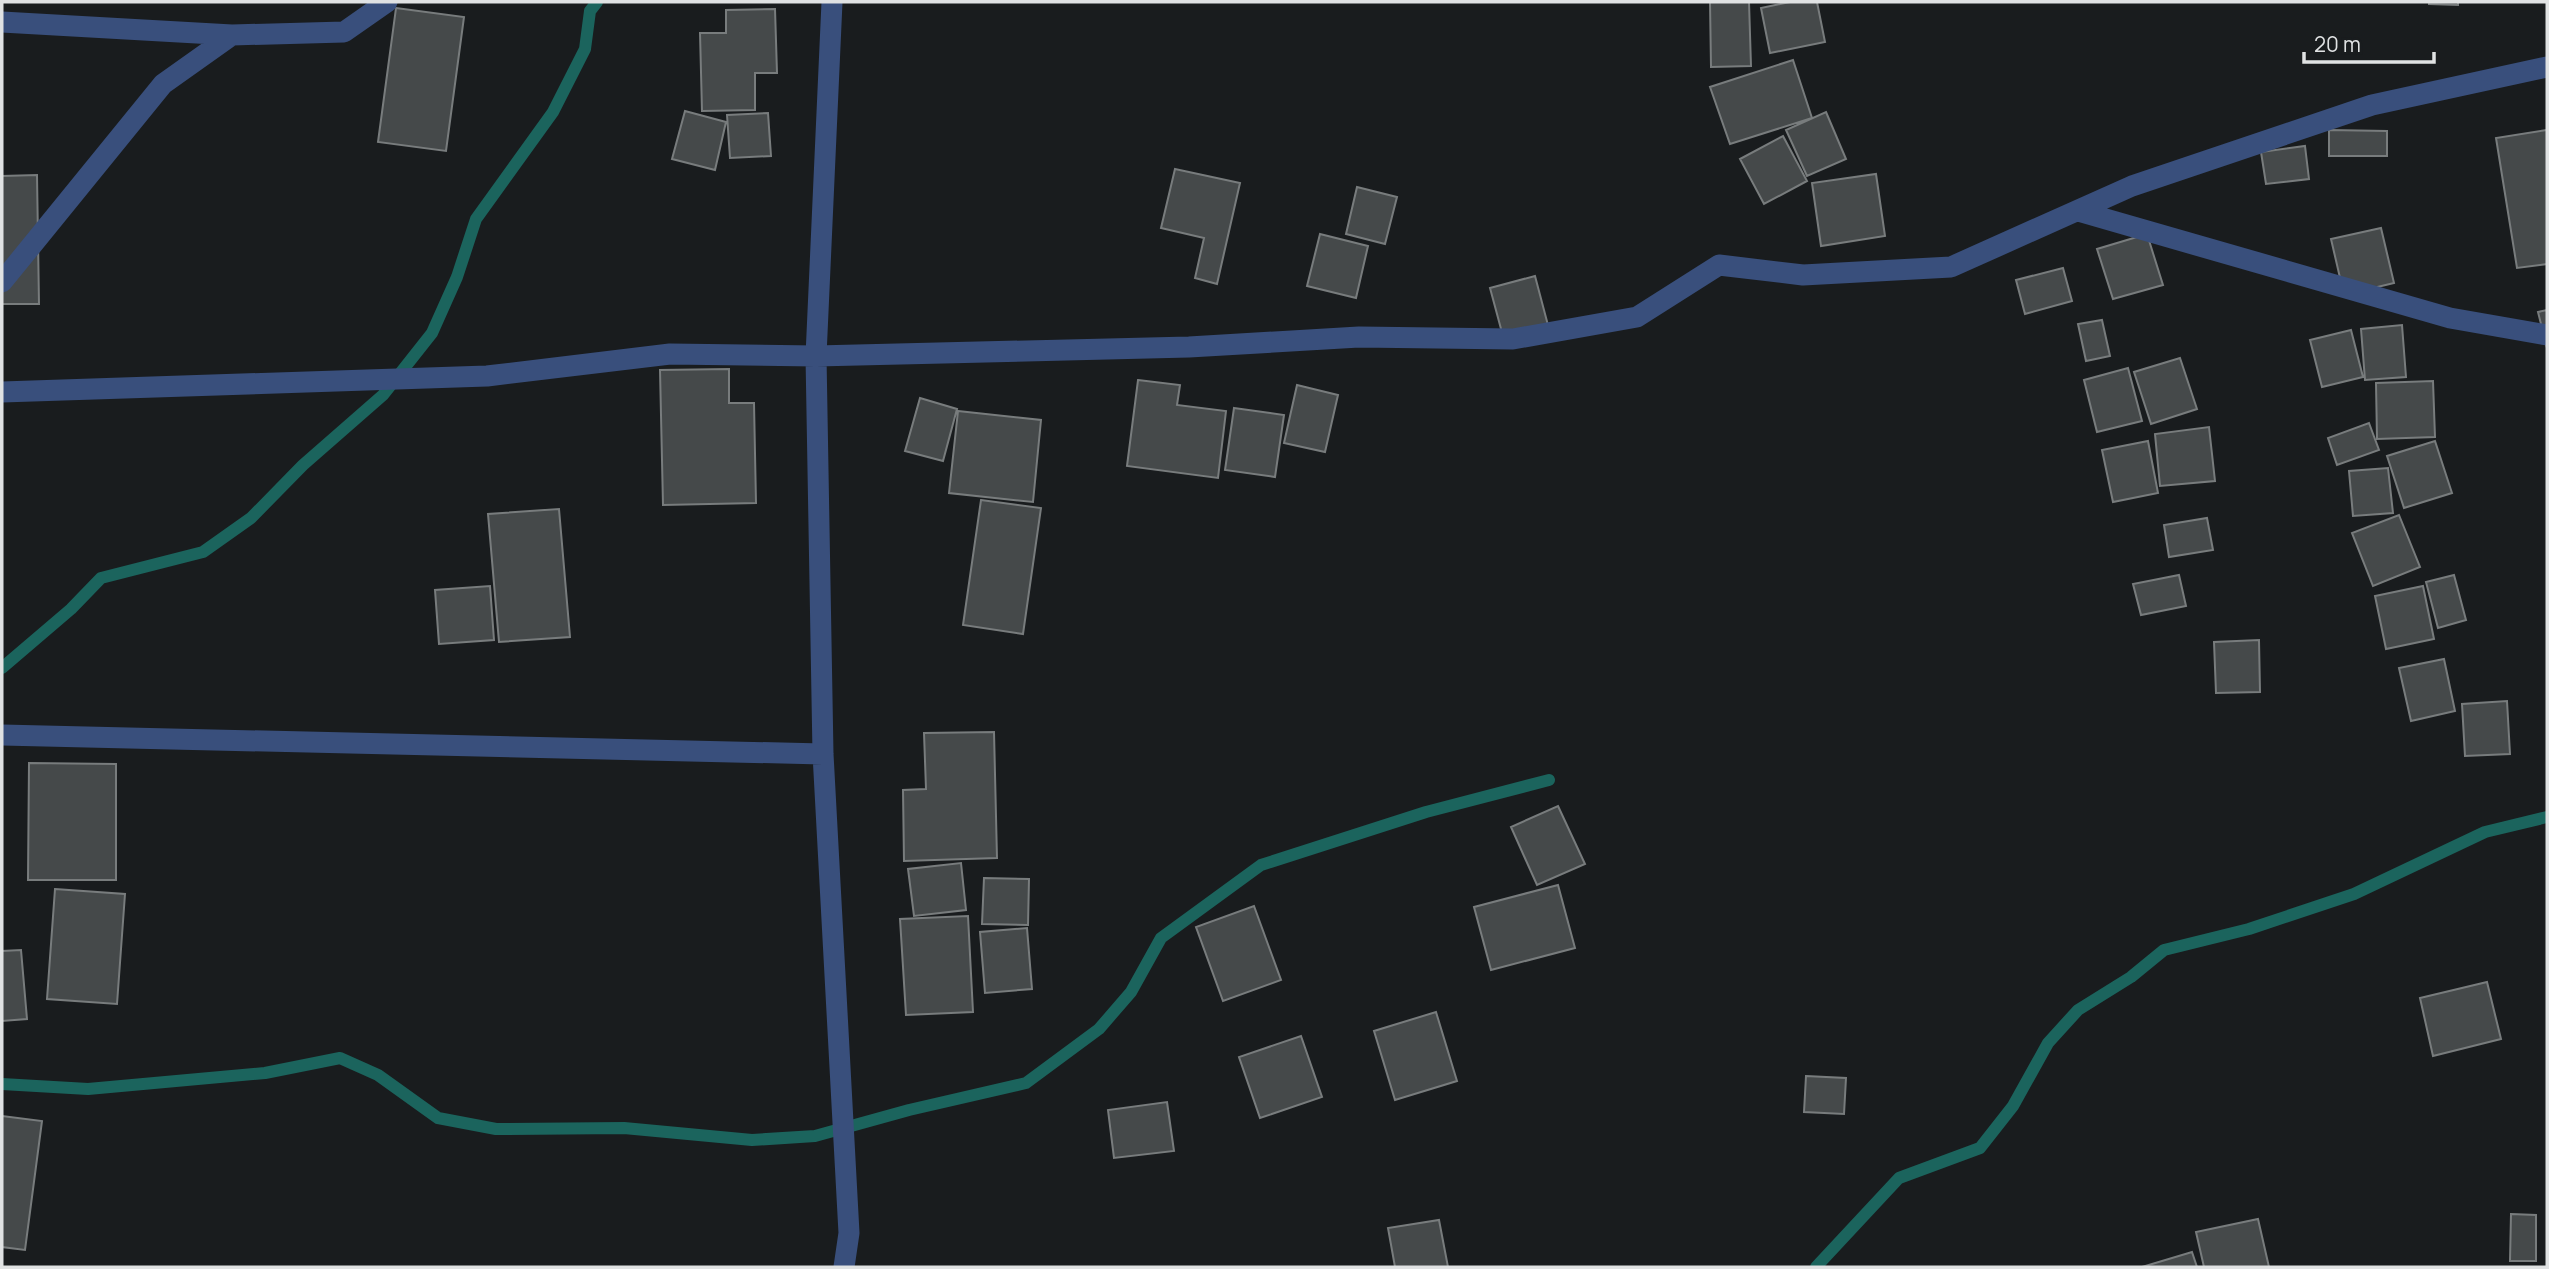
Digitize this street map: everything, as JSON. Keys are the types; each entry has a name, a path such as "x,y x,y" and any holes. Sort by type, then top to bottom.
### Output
{"street":[{"path":"2,22 232,35 344,32 387,2"},
{"path":"832,2 816,356 823,754 849,1233 844,1267"},
{"path":"2,282 163,84 232,35"},
{"path":"2,392 487,376 670,354 816,356 1189,347 1359,337 1513,339 1637,317 1719,265 1803,275 1951,267 2132,186 2372,105 2547,67"},
{"path":"2078,211 2450,318 2547,335"},
{"path":"2,735 823,754"}],"building":[{"path":"1710,2 1749,2 1751,66 1711,67"},
{"path":"1790,2 1817,2 1825,42 1770,53 1761,8"},
{"path":"2458,2 2458,5 2429,4"},
{"path":"396,8 464,17 446,151 378,142"},
{"path":"775,9 777,73 755,73 755,110 702,111 700,33 726,33 726,10"},
{"path":"1793,60 1812,118 1730,144 1710,87"},
{"path":"685,111 726,122 715,170 672,159"},
{"path":"1826,112 1846,159 1807,176 1786,130"},
{"path":"768,113 771,156 730,158 727,115"},
{"path":"2329,130 2387,131 2387,156 2329,156"},
{"path":"2547,130 2547,264 2517,268 2496,138"},
{"path":"1783,136 1807,181 1764,204 1740,159"},
{"path":"2305,146 2309,179 2266,184 2261,152"},
{"path":"1175,169 1240,183 1217,284 1195,278 1204,238 1161,228"},
{"path":"1876,174 1885,236 1821,246 1812,183"},
{"path":"37,175 39,304 2,304 2,176"},
{"path":"1357,187 1397,197 1385,244 1346,234"},
{"path":"2381,228 2394,283 2344,295 2331,239"},
{"path":"1320,234 1368,246 1356,298 1307,286"},
{"path":"2147,234 2163,285 2113,299 2097,249"},
{"path":"2063,268 2072,301 2025,314 2016,280"},
{"path":"1535,276 1549,329 1504,340 1490,288"},
{"path":"2547,310 2547,348 2538,312"},
{"path":"2102,320 2110,356 2086,361 2078,324"},
{"path":"2402,325 2406,377 2365,380 2361,329"},
{"path":"2351,330 2363,377 2322,387 2310,340"},
{"path":"2180,358 2197,409 2151,424 2134,372"},
{"path":"2128,368 2142,421 2097,432 2084,380"},
{"path":"729,369 729,403 754,403 756,503 663,505 660,370"},
{"path":"1138,380 1180,385 1177,405 1226,411 1218,478 1127,466"},
{"path":"2433,381 2435,437 2377,439 2376,383"},
{"path":"1297,385 1338,395 1325,452 1284,443"},
{"path":"920,398 957,409 943,461 905,451"},
{"path":"1234,408 1284,415 1275,477 1225,470"},
{"path":"958,411 1041,420 1033,502 949,493"},
{"path":"2369,423 2379,450 2337,465 2328,438"},
{"path":"2209,427 2215,481 2160,486 2155,434"},
{"path":"2148,441 2158,493 2113,502 2102,450"},
{"path":"2435,441 2452,493 2404,508 2387,456"},
{"path":"2388,468 2393,513 2353,516 2349,471"},
{"path":"981,500 1041,508 1023,634 963,625"},
{"path":"559,509 570,637 499,642 488,514"},
{"path":"2399,515 2420,567 2373,586 2352,533"},
{"path":"2207,518 2213,550 2169,557 2164,525"},
{"path":"2179,575 2186,606 2141,615 2133,584"},
{"path":"2454,575 2466,620 2438,628 2426,582"},
{"path":"490,586 494,640 439,644 435,590"},
{"path":"2423,586 2434,639 2386,649 2375,596"},
{"path":"2259,640 2260,692 2216,693 2214,642"},
{"path":"2444,659 2455,711 2411,721 2399,668"},
{"path":"2507,701 2510,754 2465,756 2462,704"},
{"path":"994,732 997,858 904,861 903,790 926,789 924,733"},
{"path":"29,763 116,764 116,880 28,880"},
{"path":"1558,806 1585,864 1537,885 1511,827"},
{"path":"961,863 966,910 914,916 908,869"},
{"path":"984,878 1029,879 1028,925 982,924"},
{"path":"1558,885 1575,948 1491,970 1474,907"},
{"path":"55,889 125,894 117,1004 47,999"},
{"path":"1254,906 1281,980 1223,1001 1196,927"},
{"path":"968,916 973,1012 906,1015 900,919"},
{"path":"1027,928 1032,989 985,993 980,932"},
{"path":"21,950 27,1019 2,1021 2,951"},
{"path":"2487,982 2501,1039 2433,1056 2420,998"},
{"path":"1436,1012 1457,1081 1395,1100 1374,1031"},
{"path":"1301,1036 1322,1097 1260,1118 1239,1057"},
{"path":"1806,1076 1846,1078 1844,1114 1804,1112"},
{"path":"1167,1102 1174,1151 1114,1158 1108,1110"},
{"path":"2,1116 42,1121 25,1250 2,1247"},
{"path":"2511,1214 2536,1215 2536,1261 2510,1261"},
{"path":"2258,1219 2269,1267 2204,1267 2196,1232"},
{"path":"1439,1220 1448,1267 1395,1267 1388,1228"},
{"path":"2192,1252 2197,1267 2142,1267"}],"waterway":[{"path":"2,668 71,609 101,578 203,552 251,518 303,465 383,395 432,333 457,277 476,219 553,112 585,49 590,11 597,2"},
{"path":"2,1084 88,1089 265,1073 340,1058 378,1075 438,1118 496,1129 624,1128 752,1140 815,1136 909,1110 1026,1083 1099,1029 1131,992 1161,938 1261,865 1426,812 1549,780"},
{"path":"1816,1267 1899,1178 1980,1148 2013,1106 2048,1043 2078,1010 2131,977 2164,950 2249,929 2354,894 2485,832 2547,817"}]}
